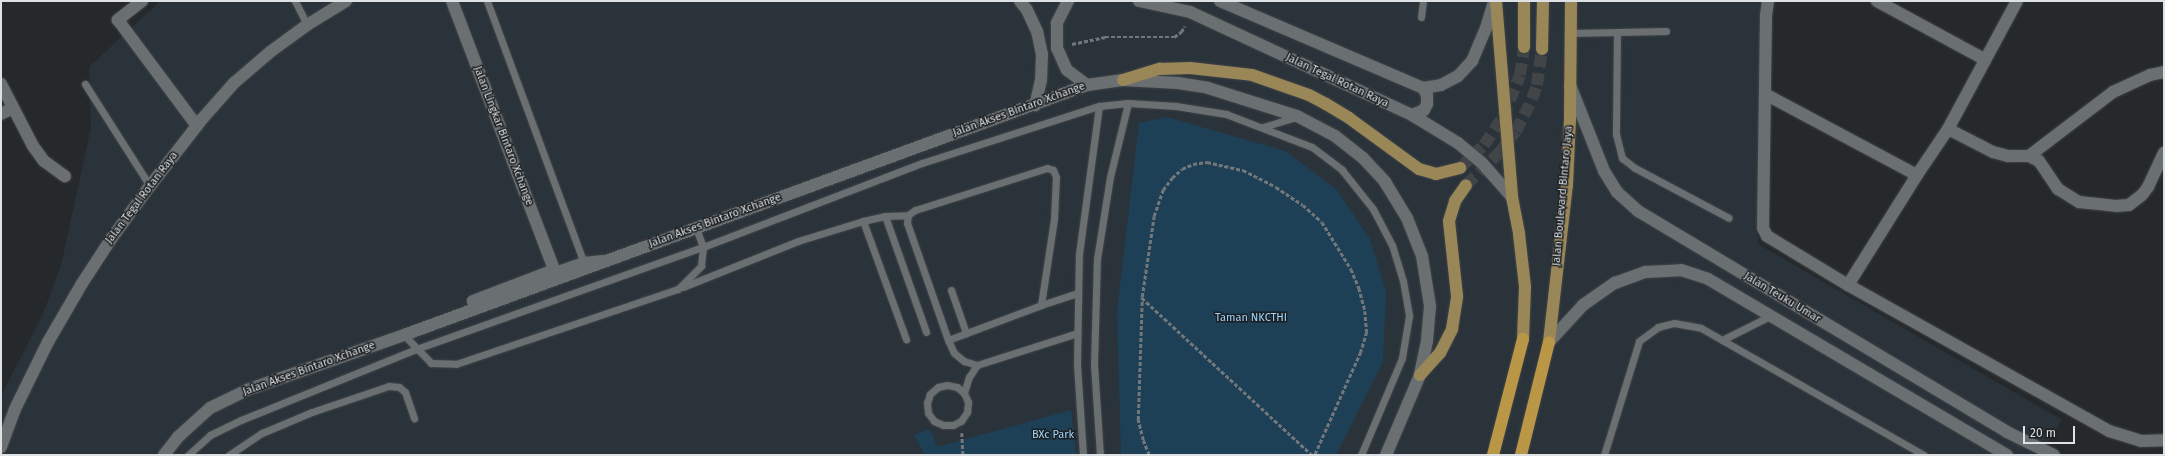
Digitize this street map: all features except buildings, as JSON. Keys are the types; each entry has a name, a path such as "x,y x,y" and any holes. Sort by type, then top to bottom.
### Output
{"highway":[{"path":"1493,455 1523,339"},
{"path":"1521,455 1549,342"}],"main road":[{"path":"142,1 118,20 197,126"},
{"name":"Jalan Tegal Rotan Raya","path":"1,447 15,409 48,342 110,239 150,186 197,126 234,83 270,52 307,25 346,1"},
{"name":"Jalan Lingkar Bintaro Xchange","path":"452,1 554,270"},
{"path":"1020,1 1027,10 1037,31 1042,54 1041,80 1035,104"},
{"path":"1068,1 1057,23 1057,48 1067,70 1087,85"},
{"name":"Jalan Tegal Rotan Raya","path":"1139,1 1190,12 1412,115 1464,148 1482,163 1512,197"},
{"path":"1220,1 1423,88 1441,85 1458,76 1472,61 1486,28 1495,1"},
{"path":"1495,1 1512,197 1519,234 1524,281 1523,339"},
{"path":"1524,1 1524,47"},
{"path":"1542,49 1543,1"},
{"name":"Jalan Boulevard Bintaro Jaya","path":"1549,342 1567,185 1571,1"},
{"path":"1768,1 1766,15 1763,228 1767,236 1776,243 1848,285 2109,431 2140,441 2164,440"},
{"path":"1876,1 1984,59"},
{"path":"1848,285 1917,175 1948,129 1984,59 2017,1"},
{"path":"1123,80 1167,68 1190,68 1252,75 1309,95 1326,104 1349,118 1419,169 1436,174 1460,168"},
{"path":"2029,156 2113,92 2150,75 2164,72"},
{"name":"Jalan Akses Bintaro Xchange","path":"164,455 178,437 210,408 247,390 404,335 1087,85 1123,80 1178,83 1208,88 1297,116 1335,136 1363,158 1385,182 1407,218 1422,256 1430,306 1427,341 1420,375 1386,455"},
{"path":"1,84 33,146 44,161 65,176"},
{"name":"Jalan Teuku Umar","path":"1570,84 1604,171 1617,192 1638,211 2007,432 2030,450 2054,455"},
{"path":"1412,115 1424,110 1427,104 1427,94 1423,88"},
{"path":"1765,94 1917,175"},
{"path":"1,114 13,108"},
{"path":"1948,129 1993,152 2008,156 2029,156 2040,161 2058,189 2079,202 2116,206 2129,205 2142,195 2148,187 2164,153"},
{"path":"1420,375 1440,353 1452,329 1457,296 1449,221 1455,201 1466,185"},
{"name":"Jalan Akses Bintaro Xchange","path":"404,335 415,323 554,270"},
{"name":"Jalan Teuku Umar","path":"1549,342 1583,305 1615,283 1646,272 1681,270 1708,279 2000,453"},
{"path":"2000,453 2007,432"}],"lane":[{"path":"295,1 307,25"},
{"path":"487,1 583,260"},
{"path":"1421,17 1423,1"},
{"path":"1571,33 1666,32"},
{"path":"1617,33 1616,134 1622,158 1635,168 1729,218"},
{"path":"86,84 150,186"},
{"path":"1100,455 1094,365 1097,259 1110,177 1128,103"},
{"path":"188,455 210,435 241,420 416,349 703,247 922,163 1099,106 1128,103 1176,106 1226,114 1312,147 1342,170 1373,209 1392,245 1403,281 1409,316 1402,358 1361,455"},
{"path":"1083,455 1077,364 1079,254 1099,106"},
{"path":"1263,127 1297,116"},
{"path":"404,335 431,363 456,364 678,289 798,241 863,221 884,216 908,214 915,210 1047,168 1053,170 1056,177 1054,219 1041,305"},
{"path":"908,214 906,223 948,340 954,353 964,361 976,365 1077,333"},
{"path":"884,216 926,332"},
{"path":"863,221 906,340"},
{"path":"678,289 701,266 703,247 696,228"},
{"name":"Jalan Akses Bintaro Xchange","path":"554,270 583,260 620,256"},
{"path":"951,290 966,333"},
{"path":"948,340 1041,305 1078,293"},
{"path":"1722,340 1770,316"},
{"path":"1604,455 1639,341 1658,327 1674,322 1701,328 1924,455"},
{"path":"964,393 969,377 976,365"},
{"path":"947,384 957,387 964,393 968,402 967,412 961,421 953,425 943,425 934,421 928,413 927,403 930,394 938,387 947,384"},
{"path":"229,455 269,430 312,412 389,386 399,387 405,392 414,418"}],"path":[{"path":"1057,48 1105,37 1174,37 1181,32 1187,24 1190,12"},
{"path":"1142,297 1313,455 1362,352 1367,332 1365,311 1359,288 1351,269 1322,222 1303,205 1276,187 1243,170 1207,162 1193,164 1182,169 1163,190 1154,216 1142,297 1138,420 1143,440 1149,455"},
{"path":"961,421 963,455"}],"shaded area":[{"path":"160,1 1763,1 1758,244 2062,420 2040,455 1,455 1,396 43,314 61,265 91,128 89,67"}],"green space":[{"name":"Taman NKCTHI","path":"1167,117 1285,151 1336,189 1370,239 1386,291 1383,362 1336,455 1121,455 1117,312 1139,123"},
{"name":"BXc Park","path":"1071,410 1076,455 925,455 914,435 930,429 937,447"}],"tunnel":[{"path":"1460,168 1484,145 1503,117 1520,75 1524,47"},
{"path":"1466,185 1500,152 1516,131 1532,99 1537,85 1542,49"}]}
